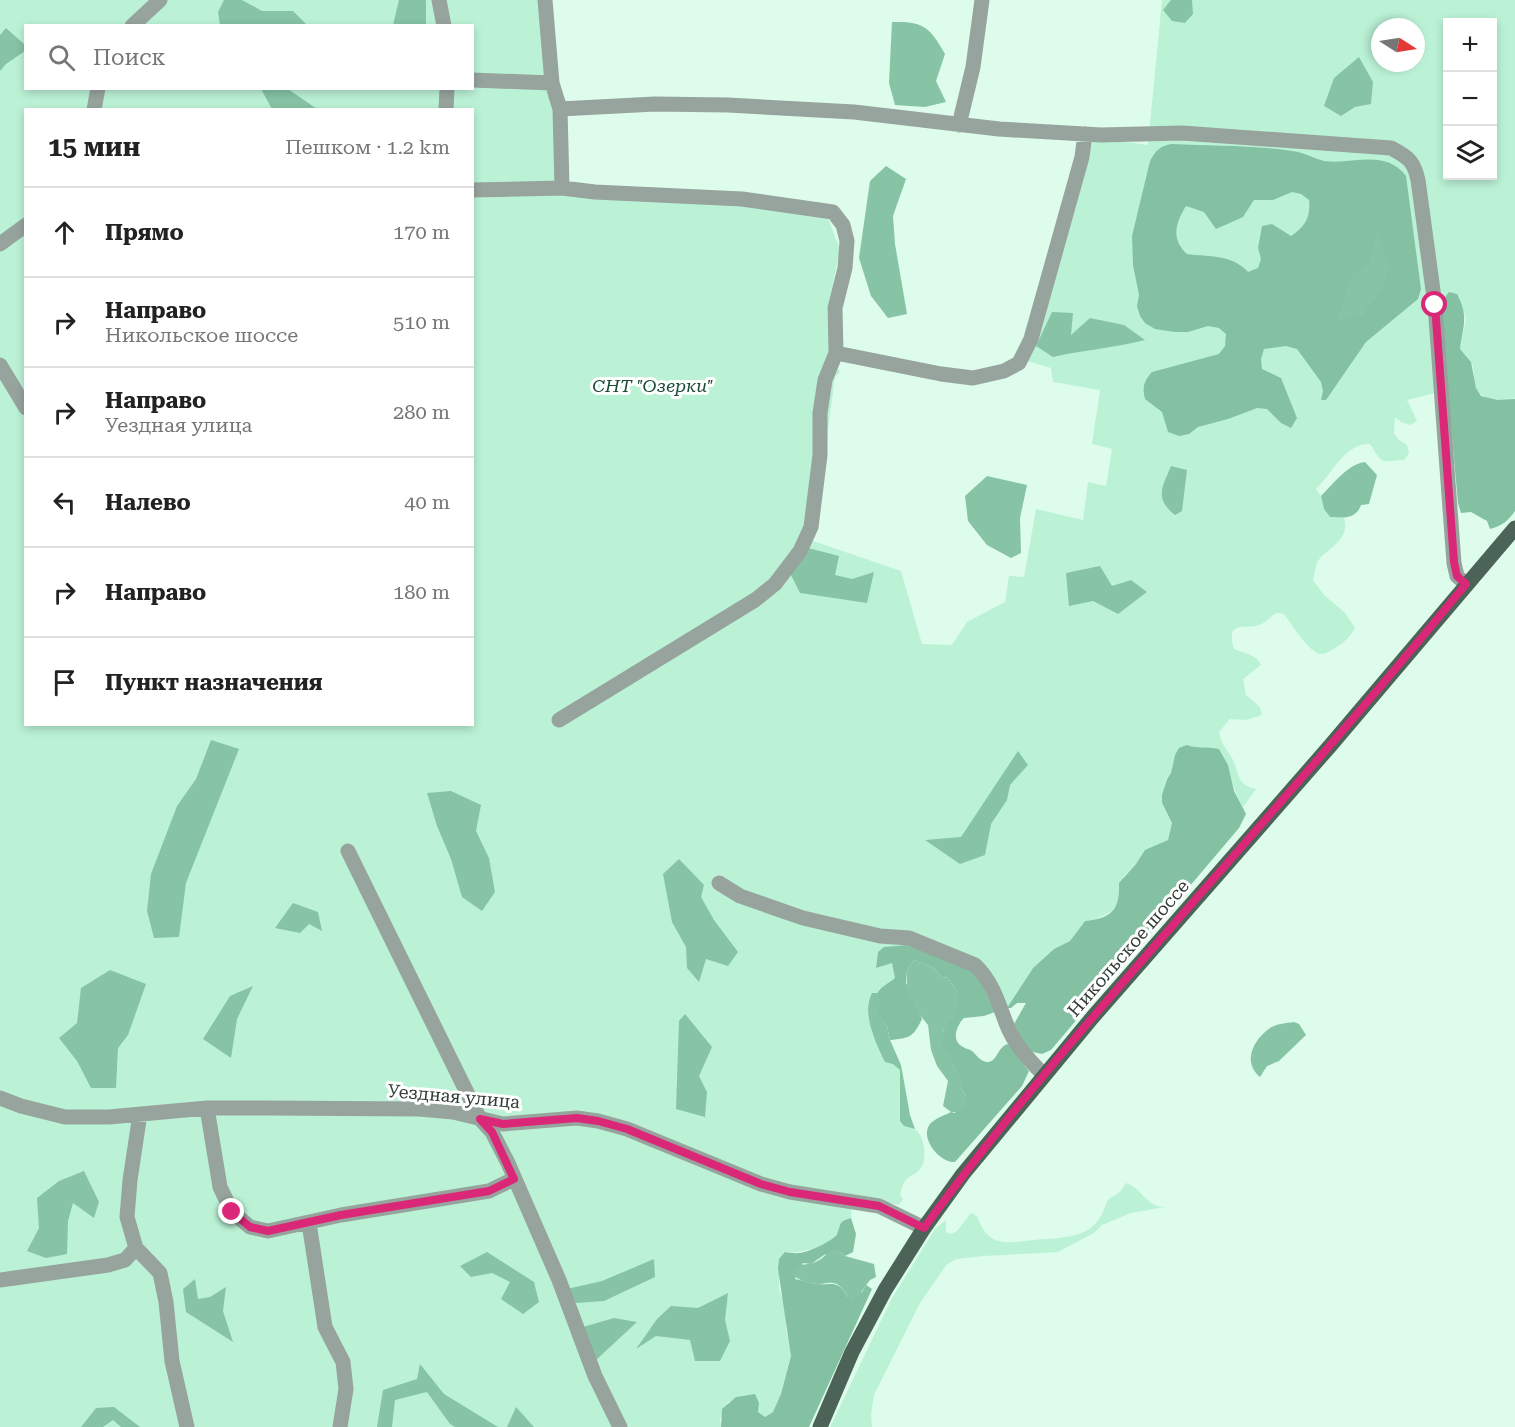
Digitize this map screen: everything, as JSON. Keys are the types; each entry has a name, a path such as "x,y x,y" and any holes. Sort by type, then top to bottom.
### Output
{"main road":[{"name":"Никольское шоссе","path":"820,1427 852,1352 885,1290 924,1228 997,1131 1346,728 1515,528"}],"street":[{"path":"134,24 160,0"},
{"path":"439,0 444,24"},
{"path":"545,0 552,83 560,109 562,188"},
{"path":"959,125 973,67 982,0"},
{"path":"474,80 552,83"},
{"path":"94,108 98,90"},
{"path":"446,108 447,90"},
{"path":"560,109 655,104 728,105 854,112 999,129 1085,134 1182,133 1391,148 1407,156 1415,169 1418,180 1435,305 1454,562 1457,576 1466,584"},
{"path":"836,352 941,374 973,378 1004,371 1019,363 1031,339 1082,157 1085,134"},
{"path":"474,190 562,188 595,192 742,199 833,212 843,225 847,241 845,268 835,308 836,352 825,380 822,402 820,454 811,528 800,551 775,584 755,600 559,720"},
{"path":"0,244 24,226"},
{"path":"0,365 24,405"},
{"path":"348,851 480,1119 492,1132 559,1280 595,1376 620,1427"},
{"path":"719,883 740,896 803,918 880,936 909,938 975,965 989,982 1006,1023 1022,1053 1044,1075"},
{"name":"Уездная улица","path":"0,1098 65,1117 109,1118 207,1107 419,1109 453,1112 503,1124 577,1118 598,1121 638,1133 761,1184 790,1192 879,1206 924,1228"},
{"path":"207,1107 220,1186 232,1212 250,1227 268,1231 341,1215 489,1191 514,1179"},
{"path":"140,1114 130,1180 128,1217 136,1248 160,1273 166,1302 172,1361 187,1427"},
{"path":"309,1222 325,1327 343,1362 346,1389 340,1427"},
{"path":"0,1280 108,1265 125,1260 136,1248"}],"green space":[{"name":"СНТ \"Озерки\"","path":"0,0 541,0 562,188 827,215 840,250 827,311 829,352 840,372 835,377 813,541 901,571 922,644 952,645 967,622 1005,602 1009,576 1024,577 1036,509 1083,520 1088,482 1106,486 1112,449 1092,444 1100,390 1053,382 1051,368 1017,358 1082,136 1148,145 1162,0 1515,0 1515,398 1505,401 1494,400 1483,396 1476,388 1472,364 1460,349 1466,319 1461,302 1435,393 1407,400 1417,421 1410,425 1395,417 1394,433 1407,445 1409,453 1404,460 1383,461 1370,444 1361,445 1346,454 1316,489 1330,517 1344,518 1345,531 1343,536 1319,559 1313,580 1324,595 1345,613 1355,628 1341,644 1322,654 1317,653 1307,644 1284,614 1276,613 1259,625 1238,628 1232,633 1234,649 1253,657 1261,665 1243,679 1246,695 1260,707 1262,715 1246,720 1230,719 1219,732 1242,782 1256,789 1243,807 1219,749 1187,745 1175,755 1171,773 1166,779 1162,804 1172,823 1168,840 1145,851 1124,876 1119,902 1113,911 1094,920 1085,921 1070,941 1054,949 1033,968 1007,1008 906,945 884,947 878,952 876,968 892,962 896,979 879,989 878,993 872,993 868,1003 873,1035 900,1070 900,1117 904,1126 914,1129 919,1134 924,1148 924,1162 919,1170 904,1182 900,1195 903,1199 899,1205 852,1196 851,1218 844,1220 830,1241 811,1249 785,1252 779,1288 786,1311 786,1330 791,1356 781,1394 773,1412 765,1417 758,1412 745,1395 728,1402 720,1419 721,1427 0,1427"},
{"path":"1126,1183 1153,1204 1165,1207 1131,1213 1102,1225 1094,1233 1058,1252 984,1256 957,1259 947,1264 920,1303 874,1395 871,1414 872,1427 830,1427 892,1298 935,1229 946,1220 946,1232 951,1234 957,1231 971,1213 977,1216 987,1234 999,1241 1015,1242 1072,1236 1087,1231 1093,1226 1102,1215 1108,1200 1120,1192"}],"shaded area":[{"path":"224,0 242,0 262,11 293,11 306,24 220,24 218,12"},
{"path":"399,0 426,0 426,24 393,24"},
{"path":"1171,0 1192,0 1193,14 1185,23 1172,21 1163,10"},
{"path":"892,22 918,25 935,37 945,54 936,81 946,102 925,107 895,105 889,83"},
{"path":"6,28 24,44 24,52 0,71 0,35"},
{"path":"1359,57 1373,82 1371,104 1355,107 1341,116 1324,106 1334,78"},
{"path":"262,90 289,90 316,108 271,108"},
{"path":"1172,144 1267,148 1298,152 1324,161 1335,162 1378,160 1398,167 1406,176 1421,289 1418,299 1366,342 1326,400 1321,400 1323,391 1321,382 1297,349 1286,346 1264,349 1261,359 1262,369 1281,378 1297,418 1291,428 1281,423 1267,409 1257,408 1198,427 1189,434 1179,436 1168,432 1162,412 1145,399 1144,384 1152,372 1219,354 1225,346 1226,334 1219,328 1208,326 1188,332 1155,329 1145,323 1137,306 1139,295 1133,265 1132,236 1150,161 1161,147","holes":["1292,192 1301,194 1309,200 1309,212 1300,229 1291,236 1272,224 1262,226 1258,248 1261,259 1258,268 1248,272 1242,266 1227,259 1187,254 1179,243 1177,225 1186,206 1204,212 1216,229 1243,217 1254,200 1273,200"]},
{"path":"886,166 906,179 893,216 895,244 907,314 888,318 871,296 859,258 870,181"},
{"path":"1377,235 1390,264 1381,292 1362,315 1337,321 1352,275 1369,264"},
{"path":"1449,292 1457,294 1463,309 1464,321 1460,349 1471,362 1476,388 1481,396 1497,400 1515,399 1515,511 1504,523 1490,529 1487,521 1471,512 1461,513 1458,503 1440,304"},
{"path":"1052,312 1073,313 1071,335 1090,318 1124,325 1145,340 1053,357 1036,346"},
{"path":"1365,462 1377,475 1369,504 1361,505 1356,513 1349,517 1330,517 1324,509 1321,496 1347,470"},
{"path":"1171,466 1187,470 1182,511 1175,515 1168,509 1162,498 1163,487"},
{"path":"987,476 1027,485 1020,518 1021,553 1011,558 987,545 968,521 965,496"},
{"path":"808,548 839,556 835,575 852,579 874,572 867,603 800,593 789,571"},
{"path":"1100,566 1112,586 1131,580 1147,592 1118,614 1093,601 1069,606 1066,573"},
{"path":"211,740 239,749 186,883 179,937 154,938 147,911 151,874 177,806 196,779"},
{"path":"1187,745 1219,749 1228,765 1234,791 1246,814 1239,828 1051,1050 1042,1054 1028,1051 1014,1024 1026,1003 1017,1003 1007,1008 1033,968 1054,949 1070,941 1085,921 1102,918 1112,911 1118,900 1119,883 1145,850 1168,840 1172,823 1162,803 1162,795 1175,755 1179,748"},
{"path":"1018,751 1028,765 1010,785 1007,800 991,824 985,855 960,864 925,840 961,837"},
{"path":"451,791 481,805 476,831 489,858 495,892 482,911 462,897 427,793"},
{"path":"679,859 704,885 701,897 714,920 738,952 728,966 706,959 699,982 687,968 686,947 672,922 663,874"},
{"path":"293,903 318,912 322,931 309,924 300,933 275,928"},
{"path":"906,945 976,971 995,1012 984,1016 964,1018 957,1029 957,1041 985,1062 994,1059 1008,1044 1029,1071 1022,1086 955,1162 943,1158 933,1149 927,1136 927,1130 930,1124 937,1119 951,1112 955,1113 966,1096 961,1088 956,1069 941,1044 957,991 947,977 942,978 934,968 914,960 907,970 906,983 922,1019 916,1030 910,1036 890,1040 887,1026 877,1013 878,992 895,978 892,963 876,968 878,952 884,947"},
{"path":"914,960 934,968 942,978 947,977 957,991 959,1005 956,1014 944,1028 942,1044 960,1076 961,1088 966,1096 966,1104 960,1112 951,1112 943,1106 948,1081 937,1066 931,1050 928,1025 920,1015 907,988 907,970"},
{"path":"110,970 146,984 128,1035 118,1048 116,1088 91,1088 77,1061 59,1038 77,1023 81,988"},
{"path":"253,986 237,1019 231,1058 203,1039 230,996"},
{"path":"872,993 878,993 880,1006 878,1013 887,1026 890,1040 901,1065 910,1115 915,1129 904,1126 900,1121 900,1070 893,1064 885,1062 874,1037 868,1009"},
{"path":"685,1014 712,1047 699,1076 707,1092 705,1117 676,1109 679,1021"},
{"path":"1294,1022 1299,1024 1306,1035 1279,1061 1267,1066 1260,1077 1252,1065 1252,1051 1255,1045 1270,1028"},
{"path":"84,1171 99,1202 94,1218 73,1203 68,1221 67,1254 46,1258 27,1251 39,1228 37,1198 59,1181"},
{"path":"851,1218 856,1234 853,1252 845,1256 839,1251 824,1255 811,1264 803,1263 795,1279 815,1284 837,1285 848,1297 862,1292 866,1285 872,1289 809,1427 721,1427 722,1409 736,1397 755,1394 759,1403 758,1412 765,1417 773,1412 781,1394 791,1356 778,1269 779,1259 785,1252 802,1253 827,1242 837,1234 842,1222"},
{"path":"831,1251 839,1251 845,1256 874,1264 876,1277 870,1280 853,1303 837,1284 810,1283 791,1273 798,1266 816,1262"},
{"path":"487,1252 534,1282 539,1302 523,1314 501,1299 510,1282 492,1273 471,1277 460,1266"},
{"path":"654,1259 655,1277 604,1301 576,1303 567,1289 602,1281"},
{"path":"195,1279 198,1299 210,1297 226,1287 223,1311 233,1342 186,1312 183,1289"},
{"path":"728,1293 725,1320 730,1341 720,1361 695,1361 690,1340 656,1336 636,1349 657,1319 671,1306 698,1308"},
{"path":"614,1318 637,1322 596,1360 583,1327"},
{"path":"420,1364 444,1394 498,1427 455,1427 450,1424 427,1392 395,1400 392,1427 377,1427 383,1390 417,1379"},
{"path":"114,1407 140,1427 121,1427 113,1420 103,1427 81,1427 96,1408"},
{"path":"516,1407 534,1427 507,1427"}],"route":[{"path":"232,1212 250,1227 268,1231 341,1215 489,1191 514,1179 492,1132 480,1119 503,1124 577,1118 627,1129 761,1184 790,1192 879,1206 924,1228 997,1131 1133,971 1369,701 1466,584 1457,576 1454,562 1435,305"}]}
